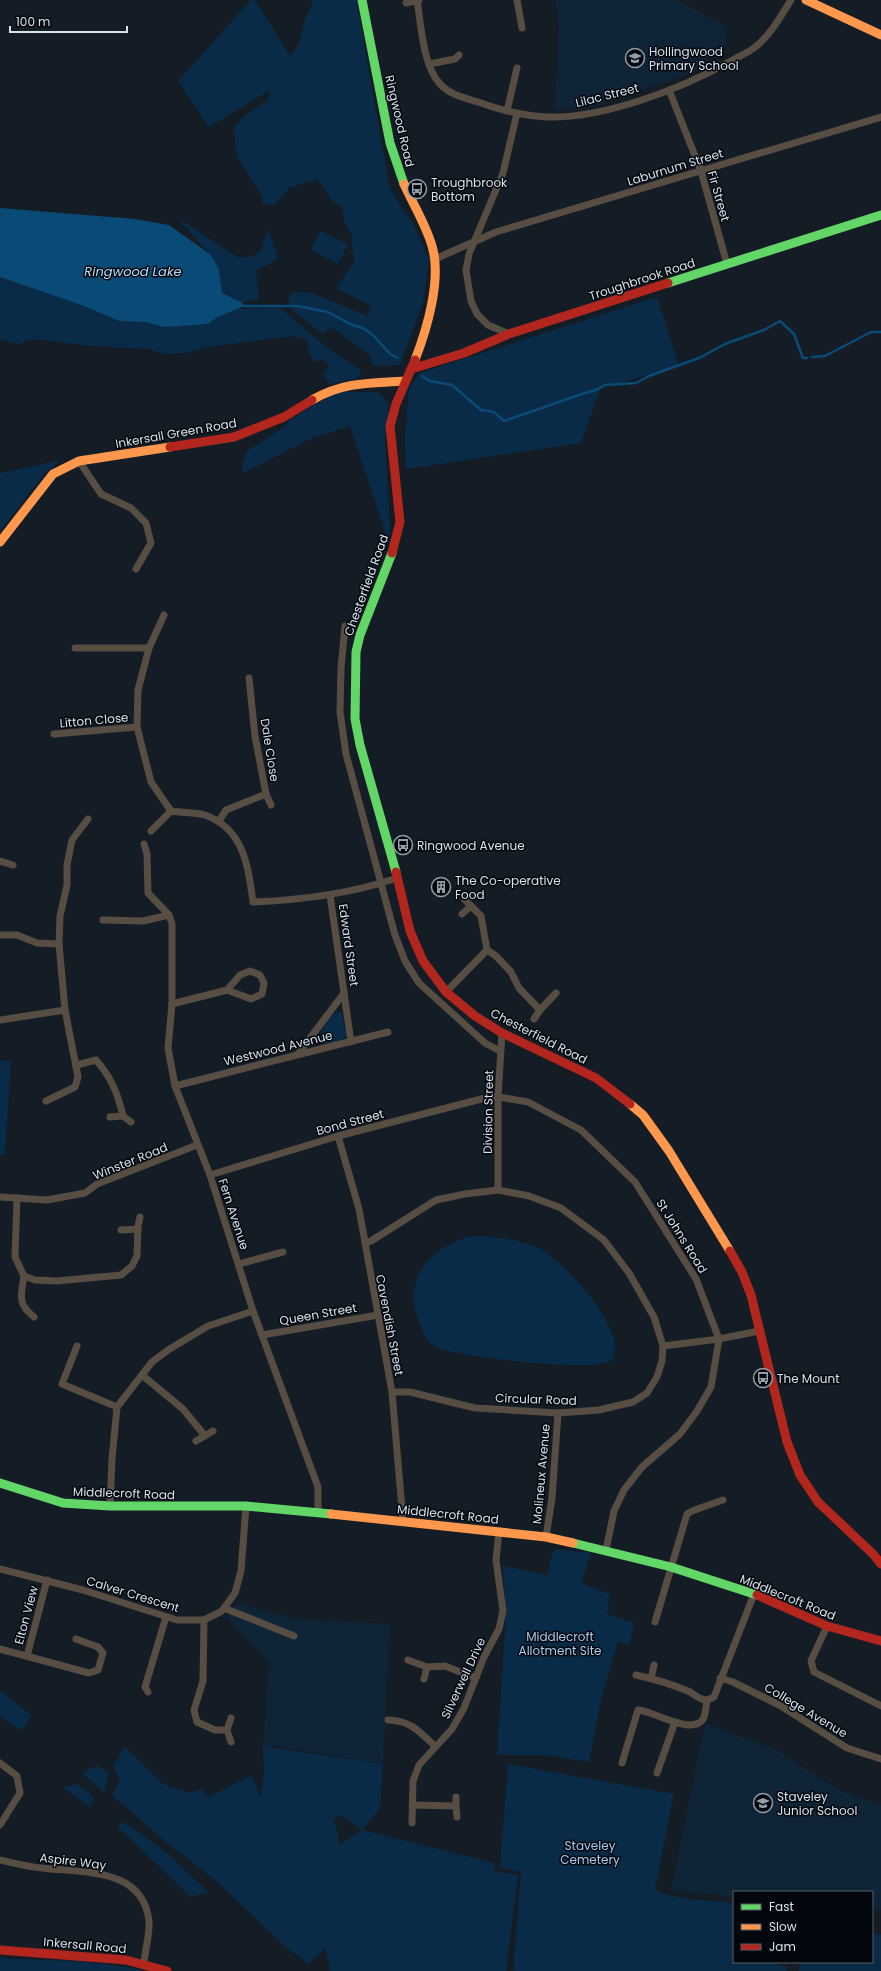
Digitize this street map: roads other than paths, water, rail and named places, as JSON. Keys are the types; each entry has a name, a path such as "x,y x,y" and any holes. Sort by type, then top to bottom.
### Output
{"main road":[{"name":"Ringwood Road","path":"362,0 390,143 398,170 432,246 435,259 430,315 411,369 405,381"},
{"path":"806,0 881,35"},
{"name":"Troughbrook Road","path":"411,369 464,353 509,334 881,215"},
{"name":"Inkersall Green Road","path":"0,542 53,474 79,461 234,437 284,417 325,393 344,386 362,383 405,381"},
{"name":"Chesterfield Road","path":"405,381 393,411 390,426 400,522 394,548 360,635 356,652 354,682 355,719 360,745 397,878 410,931 423,961 446,992 475,1016 502,1033 596,1078 642,1115 693,1187 742,1272 751,1295 787,1442 803,1481 818,1502 873,1554 881,1564"},
{"name":"Middlecroft Road","path":"0,1483 64,1503 110,1506 246,1506 403,1521 546,1538 606,1550 672,1567 754,1594 827,1626 881,1641"},
{"name":"Inkersall Road","path":"0,1950 126,1960 144,1963 167,1971"}],"street":[{"path":"406,3 418,0"},
{"name":"Lilac Street","path":"418,0 429,64 440,85 452,93 517,114 553,117 594,112 669,90 713,71 753,49 764,40 791,0"},
{"path":"517,0 522,28"},
{"path":"429,64 455,59 460,55"},
{"path":"507,111 516,68"},
{"name":"Fir Street","path":"669,90 700,171 727,264"},
{"path":"509,334 488,325 477,314 471,301 466,270 469,254 503,173 517,114"},
{"name":"Laburnum Street","path":"435,259 496,232 881,117"},
{"path":"79,461 101,494 131,508 146,523 151,543 136,570"},
{"path":"164,615 149,648 138,690 137,727 151,782 171,812"},
{"name":"Chesterfield Road","path":"345,626 341,668 340,712 346,754 370,836 380,884 395,935 405,961 420,983 485,1042 500,1051"},
{"path":"75,648 149,648"},
{"name":"Dale Close","path":"218,821 226,810 266,794 255,736 249,678"},
{"name":"Litton Close","path":"54,734 137,727"},
{"path":"266,794 271,805"},
{"path":"151,832 171,812 203,814 218,821 234,836 247,863 252,902 292,901 330,895 380,884 397,878"},
{"path":"46,1101 75,1087 78,1077 77,1065 65,1010 59,944 60,916 67,885 67,865 72,840 88,819"},
{"path":"144,844 147,854 148,893 169,915"},
{"path":"0,861 13,865"},
{"name":"Edward Street","path":"298,1054 344,993 330,895"},
{"path":"465,900 481,916 487,950 496,956 511,972 519,988 540,1010"},
{"path":"462,914 471,906"},
{"path":"103,920 143,921 169,915"},
{"name":"Fern Avenue","path":"169,915 172,924 172,1004 168,1048 175,1086 197,1146 210,1176 253,1311 318,1487 318,1513"},
{"path":"0,935 16,934 37,943 59,944"},
{"path":"446,992 487,950"},
{"path":"172,1004 227,990 252,999 262,994 264,983 260,975 250,971 240,975 227,990"},
{"path":"344,993 351,1042"},
{"path":"534,1019 540,1010 556,993"},
{"path":"0,1020 65,1010"},
{"name":"Westwood Avenue","path":"175,1086 388,1032"},
{"name":"Division Street","path":"498,1190 498,1097 502,1033"},
{"path":"77,1065 96,1060 108,1074 118,1094 123,1116"},
{"name":"Bond Street","path":"210,1176 338,1136 493,1096 498,1097"},
{"name":"St Johns Road","path":"498,1097 528,1102 581,1130 635,1182 696,1279 719,1339"},
{"path":"110,1117 123,1116 132,1122"},
{"name":"Cavendish Street","path":"338,1136 359,1208 392,1392 403,1521"},
{"name":"Winster Road","path":"0,1197 47,1200 85,1193 97,1184 197,1146"},
{"name":"Circular Road","path":"365,1242 371,1241 436,1200 465,1194 498,1190 529,1196 561,1208 585,1224 604,1240 629,1273 654,1317 663,1346 662,1361 657,1377 648,1393 632,1402 599,1410 558,1413 475,1408 410,1392 392,1392"},
{"path":"17,1198 16,1257 24,1276 21,1304 25,1310 34,1317"},
{"path":"24,1276 36,1280 57,1281 121,1275 132,1266 137,1256 140,1217"},
{"path":"121,1230 138,1228"},
{"path":"239,1264 283,1252"},
{"path":"110,1506 112,1459 117,1407 152,1362 168,1350 208,1326 253,1311"},
{"name":"Queen Street","path":"262,1335 378,1315"},
{"path":"663,1346 719,1339 759,1331"},
{"path":"606,1550 614,1511 624,1490 642,1467 680,1434 697,1411 711,1387 719,1339"},
{"path":"77,1346 62,1384 117,1407"},
{"path":"142,1376 183,1409 205,1436"},
{"name":"Molineux Avenue","path":"546,1538 552,1498 558,1413"},
{"path":"196,1441 213,1431"},
{"path":"655,1622 687,1514 723,1500"},
{"name":"Calver Crescent","path":"0,1569 83,1590 166,1617 194,1621 204,1620 222,1611 235,1592 241,1570 246,1506"},
{"name":"Silverwell Drive","path":"412,1822 413,1781 419,1765 452,1729 464,1708 484,1657 499,1629 503,1611 496,1560 499,1532"},
{"name":"Elton View","path":"27,1656 47,1580"},
{"path":"636,1675 664,1682 689,1692 702,1700 707,1700 714,1697 720,1678 754,1594"},
{"path":"224,1608 294,1636"},
{"path":"148,1692 145,1687 166,1617"},
{"path":"204,1620 204,1681 194,1710 197,1722 215,1730 227,1730"},
{"path":"827,1626 811,1661 814,1672 881,1706"},
{"path":"0,1649 89,1673 98,1670 103,1653 98,1647 76,1639"},
{"path":"408,1660 427,1667 444,1666 476,1678"},
{"path":"651,1678 654,1665"},
{"path":"424,1678 427,1667"},
{"name":"College Avenue","path":"720,1678 733,1682 781,1706 847,1748 881,1759"},
{"path":"622,1763 638,1710 647,1711 688,1726 695,1725 703,1719 707,1700"},
{"path":"231,1718 227,1730 231,1742"},
{"path":"388,1720 408,1723 435,1746"},
{"path":"657,1773 675,1722"},
{"path":"0,1763 17,1776 20,1793 0,1825"},
{"path":"456,1797 457,1817"},
{"path":"412,1805 456,1806"},
{"name":"Aspire Way","path":"0,1860 41,1868 79,1871 117,1878 133,1888 143,1899 149,1921 144,1963"}],"water":[{"name":"Ringwood Lake","path":"0,208 135,219 169,225 211,255 219,270 222,293 241,302 245,306 218,317 208,324 164,327 145,322 119,321 84,306 0,277"}],"waterway":[{"path":"245,306 297,306 328,312 350,324 363,328 373,335 390,354 398,358"},
{"path":"422,376 430,381 452,385 481,410 494,412 504,421 596,390 605,385 636,383 649,376 699,358 725,344 764,330 780,321 794,334 803,358 807,358"},
{"path":"812,357 825,356 871,332 881,332"}],"place":[{"name":"Hollingwood Primary School","path":"635,58"},
{"name":"Troughbrook Bottom","path":"417,189"},
{"name":"Ringwood Avenue","path":"403,845"},
{"name":"The Co-operative Food","path":"441,887"},
{"name":"The Mount","path":"763,1378"},
{"name":"Staveley Junior School","path":"763,1803"}],"park label":[{"name":"Middlecroft Allotment Site","path":"560,1643"},
{"name":"Staveley Cemetery","path":"590,1852"}]}
